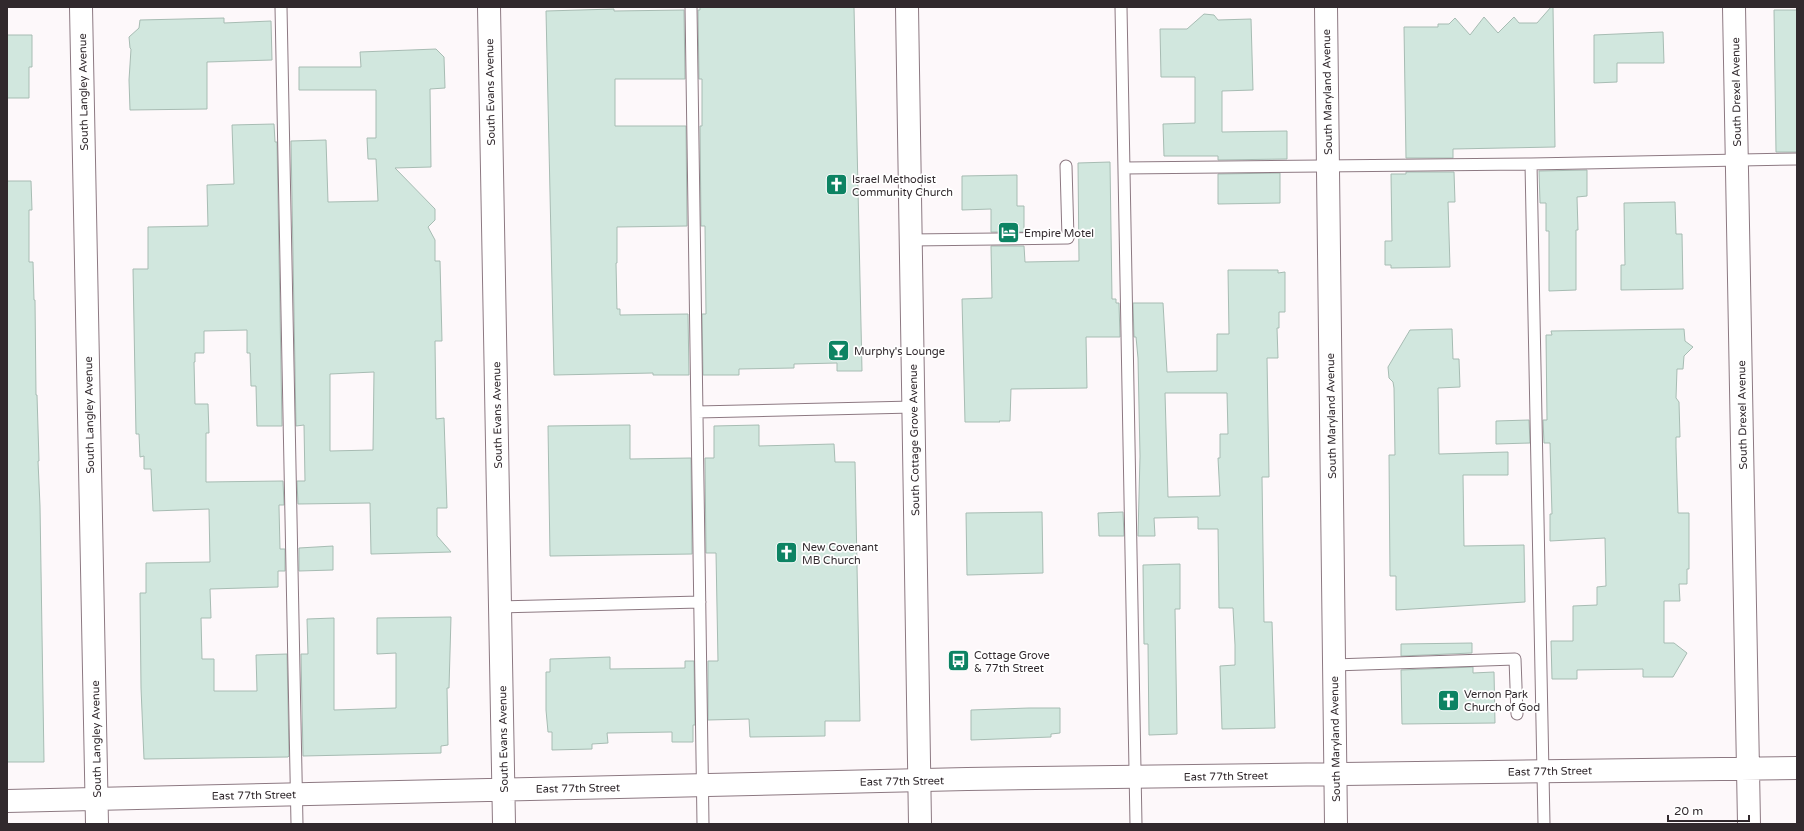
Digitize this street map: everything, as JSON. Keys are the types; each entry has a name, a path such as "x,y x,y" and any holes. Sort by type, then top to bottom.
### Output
{"street":[{"name":"South Langley Avenue","path":"82,7 97,824"},
{"name":"South Evans Avenue","path":"489,7 504,824"},
{"name":"South Cottage Grove Avenue","path":"907,7 920,824"},
{"name":"South Maryland Avenue","path":"1326,7 1336,824"},
{"name":"South Drexel Avenue","path":"1734,7 1749,824"},
{"name":"East 77th Street","path":"7,801 920,780 1797,768"}],"lane":[{"path":"281,7 297,824"},
{"path":"691,7 703,824"},
{"path":"1121,7 1136,824"},
{"path":"1124,168 1531,164 1797,159"},
{"path":"1531,164 1544,824"},
{"path":"910,240 1068,238 1066,166"},
{"path":"697,412 913,407"},
{"path":"500,607 700,602"},
{"path":"1334,665 1515,659 1517,714"}],"building":[{"path":"700,7 854,7 862,371 837,371 837,363 794,364 794,368 739,369 739,375 703,375 702,314 706,314 705,226 701,226 700,126 702,126 702,79 699,79 698,10 700,10"},
{"path":"1551,7 1553,7 1555,147 1453,149 1453,158 1406,158 1404,27 1438,27 1438,24 1449,24 1455,18 1470,35 1484,17 1498,33 1514,17 1519,23 1537,23"},
{"path":"614,9 614,11 684,10 685,79 615,79 615,126 686,126 687,226 617,227 616,263 617,309 620,309 620,315 688,314 689,375 653,375 653,373 554,375 546,11"},
{"path":"1774,10 1797,10 1797,152 1776,152"},
{"path":"1204,14 1214,15 1218,20 1251,19 1253,90 1222,91 1222,132 1287,131 1287,159 1218,160 1218,156 1164,156 1163,124 1195,123 1195,77 1161,77 1160,29 1187,29"},
{"path":"224,18 224,23 271,21 272,60 207,62 207,109 130,110 129,80 131,49 129,37 139,28 140,20"},
{"path":"1663,32 1664,63 1617,63 1617,82 1594,83 1594,35"},
{"path":"7,35 32,35 32,67 29,67 29,98 7,98"},
{"path":"436,49 444,57 445,88 430,89 431,167 395,168 435,209 435,220 428,227 435,240 435,261 440,261 442,341 435,341 436,419 444,418 447,508 437,508 437,536 451,552 371,554 370,503 298,504 297,481 305,481 304,425 296,426 291,141 326,140 328,202 378,201 376,159 368,159 367,138 376,138 376,90 299,90 299,67 361,67 360,52","holes":["374,372 373,450 330,451 330,374"]},
{"path":"274,124 275,142 277,142 282,426 257,426 256,386 251,386 250,353 247,353 247,330 204,331 204,353 195,353 194,362 195,404 208,404 209,433 206,433 206,482 283,481 284,505 279,505 279,507 280,549 285,549 285,571 278,571 278,587 210,589 211,618 201,618 202,659 214,659 214,691 257,691 256,655 287,654 289,756 144,759 141,688 140,593 146,593 146,563 210,562 209,509 153,511 151,469 144,469 144,456 140,457 139,434 136,434 133,269 148,269 148,227 208,226 207,185 234,184 232,125"},
{"path":"1110,162 1112,299 1116,299 1116,303 1119,303 1120,337 1086,337 1087,388 1011,389 1010,421 965,422 962,299 992,298 991,246 1024,246 1025,262 1079,261 1078,163"},
{"path":"1587,170 1587,196 1577,197 1578,230 1576,230 1576,290 1549,291 1549,231 1546,231 1546,203 1540,203 1539,171"},
{"path":"1406,172 1454,172 1455,202 1448,202 1450,267 1391,268 1391,265 1385,265 1385,241 1392,241 1391,174 1406,174"},
{"path":"1280,173 1280,203 1218,204 1218,174"},
{"path":"1017,175 1017,206 1024,206 1024,232 991,232 991,209 962,210 962,176"},
{"path":"7,181 31,181 32,210 29,210 29,262 33,262 35,300 44,762 7,762"},
{"path":"1675,202 1676,234 1682,234 1683,289 1621,290 1621,265 1625,265 1624,203"},
{"path":"1228,270 1278,270 1278,273 1285,272 1285,312 1279,312 1279,328 1277,328 1278,358 1267,358 1269,477 1262,477 1264,622 1272,622 1275,728 1222,729 1220,666 1235,665 1235,645 1233,608 1219,608 1218,529 1198,529 1198,517 1154,518 1155,536 1138,536 1140,456 1138,358 1136,337 1134,337 1133,303 1163,303 1167,372 1217,371 1217,334 1229,334","holes":["1165,393 1227,393 1228,434 1220,434 1220,458 1218,458 1220,496 1168,497"]},
{"path":"1452,329 1453,359 1459,359 1460,387 1438,388 1439,454 1508,452 1508,475 1463,475 1464,546 1524,545 1525,602 1396,610 1396,576 1390,576 1389,455 1395,455 1394,388 1393,382 1389,378 1388,367 1410,330"},
{"path":"1684,329 1685,341 1693,347 1684,356 1683,369 1677,369 1676,398 1679,402 1680,437 1676,437 1676,447 1678,513 1689,513 1689,569 1687,569 1687,584 1679,584 1680,601 1664,601 1664,643 1674,643 1687,653 1673,677 1643,677 1643,669 1577,670 1577,679 1552,679 1551,641 1573,641 1573,606 1597,605 1597,587 1606,586 1605,538 1550,541 1550,514 1552,514 1550,443 1544,443 1543,420 1547,420 1546,335 1552,335 1551,331"},
{"path":"1529,420 1530,443 1496,444 1496,421"},
{"path":"630,425 630,459 691,458 692,554 550,556 548,426"},
{"name":"New Covenant MB Church","path":"759,425 759,446 834,444 835,462 855,462 860,721 825,721 825,736 750,737 749,719 708,720 708,661 718,661 716,553 706,553 705,458 714,458 714,426"},
{"path":"1042,512 1043,573 967,575 966,513"},
{"path":"1123,512 1124,536 1099,536 1098,513"},
{"path":"333,546 333,570 299,571 299,548"},
{"path":"1180,564 1180,609 1175,609 1177,734 1149,735 1148,644 1144,644 1143,565"},
{"path":"451,617 449,688 447,688 448,745 441,746 441,753 303,756 301,654 308,654 307,619 334,618 334,710 396,708 396,653 377,654 377,618"},
{"path":"1472,643 1472,653 1401,656 1401,644"},
{"path":"610,657 610,669 685,668 685,661 694,661 695,725 693,725 693,742 672,742 672,732 607,733 608,743 592,744 592,749 552,750 552,732 548,732 546,710 546,672 550,672 550,659"},
{"name":"Vernon Park Church of God","path":"1473,667 1473,673 1494,672 1495,723 1402,724 1401,670"},
{"path":"1060,708 1060,733 1051,734 1051,737 971,740 971,710"}],"place":[{"name":"Israel Methodist Community Church","path":"836,185"},
{"name":"Empire Motel","path":"1008,233"},
{"name":"Murphy's Lounge","path":"839,351"},
{"name":"New Covenant MB Church","path":"786,553"},
{"name":"Cottage Grove & 77th Street","path":"958,661"},
{"name":"Vernon Park Church of God","path":"1448,700"}]}
